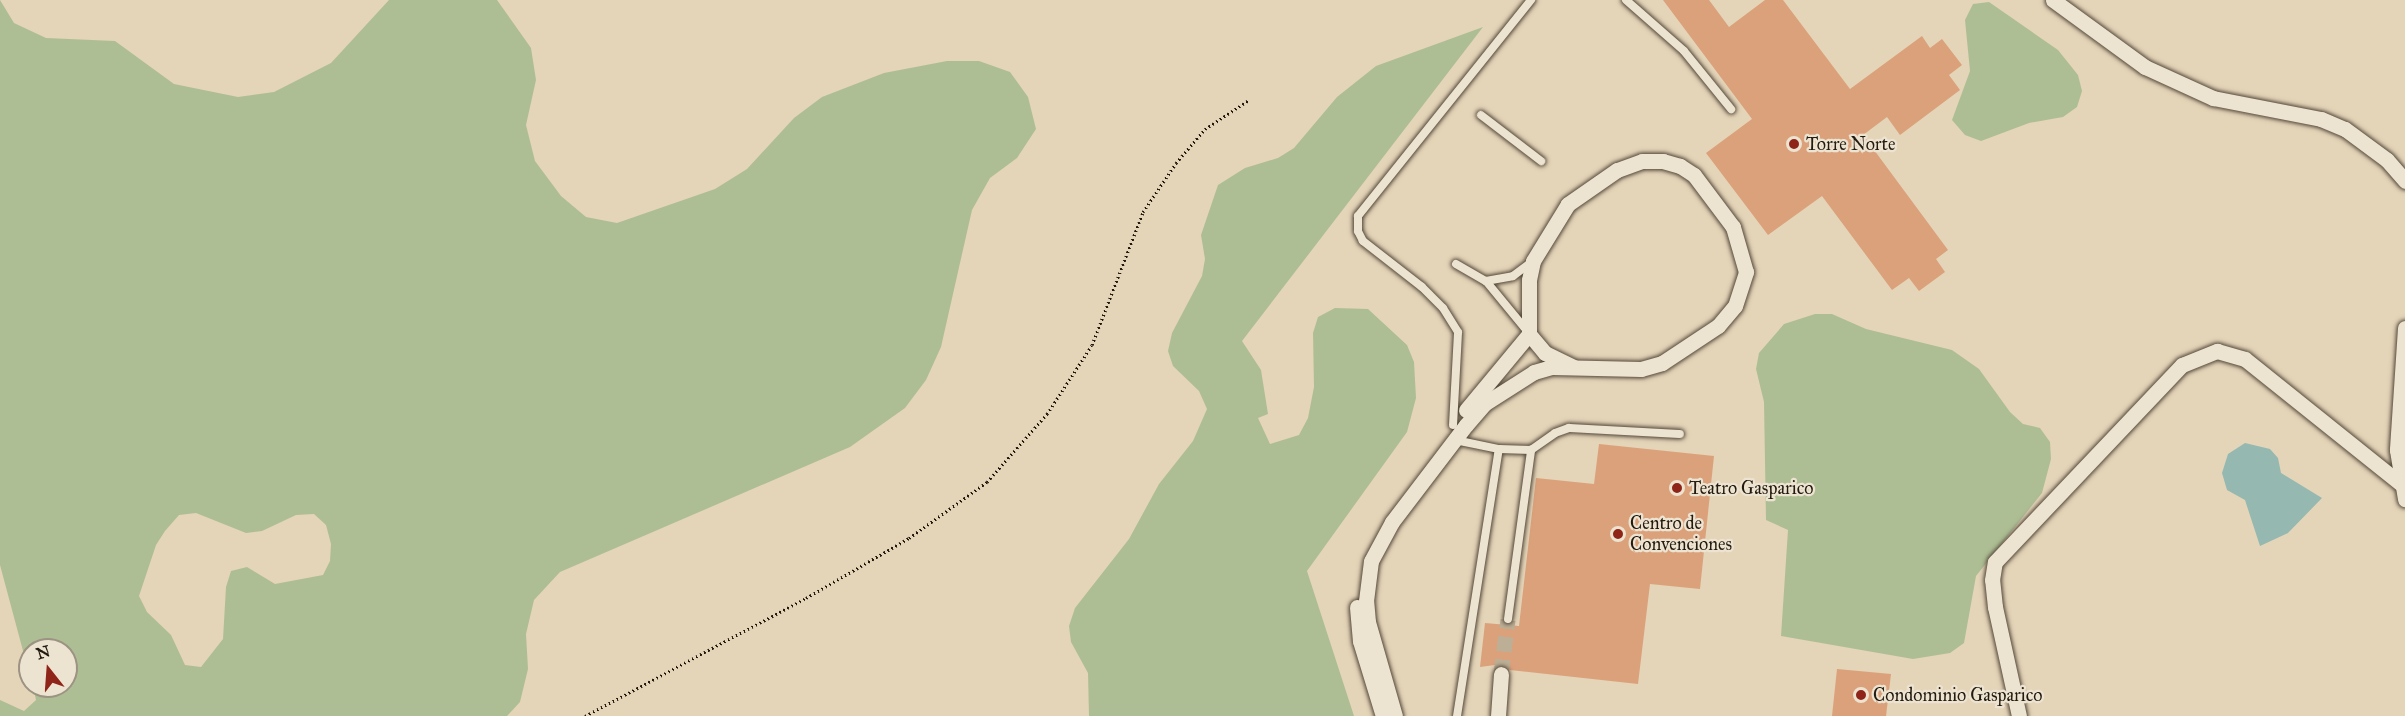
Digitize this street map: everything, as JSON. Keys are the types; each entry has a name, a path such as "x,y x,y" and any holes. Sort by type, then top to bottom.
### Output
{"street":[{"path":"2053,0 2145,67 2213,98 2321,119 2345,129 2387,160 2405,181"},
{"path":"1383,716 1360,641 1358,576 1370,540 1451,434 1529,334 1529,280 1533,261 1568,204 1617,170 1642,161 1663,161 1694,176 1733,227 1746,272 1735,306 1718,326 1662,363 1641,369 1590,370 1574,367 1543,369 1512,385 1484,404 1451,434 1392,522 1371,561 1365,601 1368,622 1395,716"},
{"path":"2403,491 2397,450 2405,328"},
{"path":"1529,334 1545,353 1574,367"},
{"path":"2019,716 1995,606 1995,562 2182,365 2217,351 2245,359 2403,491"},
{"path":"1498,716 1501,674"}],"lane":[{"path":"1531,0 1358,216 1358,231 1363,241 1436,301 1458,332 1451,434 1499,449 1531,450 1555,433 1569,428 1680,434"},
{"path":"1626,0 1684,51 1731,109"},
{"path":"1481,115 1541,161"},
{"path":"1486,281 1513,276 1533,261"},
{"path":"1455,264 1486,281 1529,334"},
{"path":"1457,716 1499,449"},
{"path":"1508,619 1531,450"}],"path":[{"path":"585,716 817,592 909,538 987,482 1047,414 1092,345 1143,212 1176,163 1205,129 1249,100"}],"green space":[{"path":"0,0 14,23 46,38 115,41 174,84 238,97 274,92 331,63 389,0 497,0 531,48 536,80 526,125 535,161 561,196 586,217 617,223 715,189 747,169 794,118 822,97 884,73 947,61 979,61 1010,72 1028,97 1036,129 1017,158 990,178 972,210 941,347 926,380 905,408 850,447 560,572 534,600 526,634 528,669 520,702 507,716 0,716 0,700 24,711 36,698 78,698 78,638 20,638 0,565","holes":["196,513 246,533 262,531 296,515 314,514 326,525 331,544 330,561 323,575 275,584 247,567 231,571 226,587 223,639 201,667 185,665 171,635 147,612 139,596 156,545 179,515"]},
{"path":"1989,2 2058,50 2078,75 2082,91 2077,107 2063,117 2029,123 1981,141 1965,135 1952,120 1970,71 1965,20 1973,4"},
{"path":"1483,27 1242,341 1261,370 1268,414 1258,418 1270,444 1299,435 1308,418 1314,387 1313,333 1318,317 1335,308 1368,309 1407,345 1414,362 1416,398 1407,432 1307,571 1354,716 1089,716 1088,673 1071,642 1069,626 1075,608 1129,539 1159,484 1193,441 1207,409 1199,391 1173,366 1168,351 1172,333 1202,276 1205,259 1201,235 1218,185 1245,168 1278,158 1294,148 1337,97 1376,66"},
{"path":"1815,314 1832,314 1866,329 1952,350 1979,369 2010,412 2023,424 2040,428 2050,442 2051,459 2042,493 1976,576 1964,643 1950,653 1913,659 1781,636 1788,530 1766,520 1764,402 1756,369 1759,353 1784,324"}],"water":[{"path":"2245,443 2270,449 2278,458 2281,473 2322,498 2288,533 2260,546 2245,500 2227,490 2222,473 2228,454"}],"building":[{"name":"Torre Norte","path":"1663,0 1709,0 1729,27 1765,0 1783,0 1850,89 1922,36 1930,48 1942,39 1962,65 1949,75 1960,90 1900,135 1887,117 1863,135 1948,250 1936,259 1945,272 1919,291 1909,278 1892,290 1822,196 1768,235 1706,153 1752,119"},
{"name":"Centro de Convenciones","path":"1599,444 1714,456 1700,589 1650,584 1638,684 1510,670 1502,664 1480,667 1485,623 1519,626 1536,478 1594,484"},
{"name":"Condominio Gasparico","path":"1837,669 1891,674 1886,716 1832,716"}],"tunnel":[{"path":"1501,674 1508,619"}],"place":[{"name":"Torre Norte","path":"1794,144"},
{"name":"Teatro Gasparico","path":"1677,488"},
{"name":"Centro de Convenciones","path":"1618,534"},
{"name":"Condominio Gasparico","path":"1861,695"}]}
